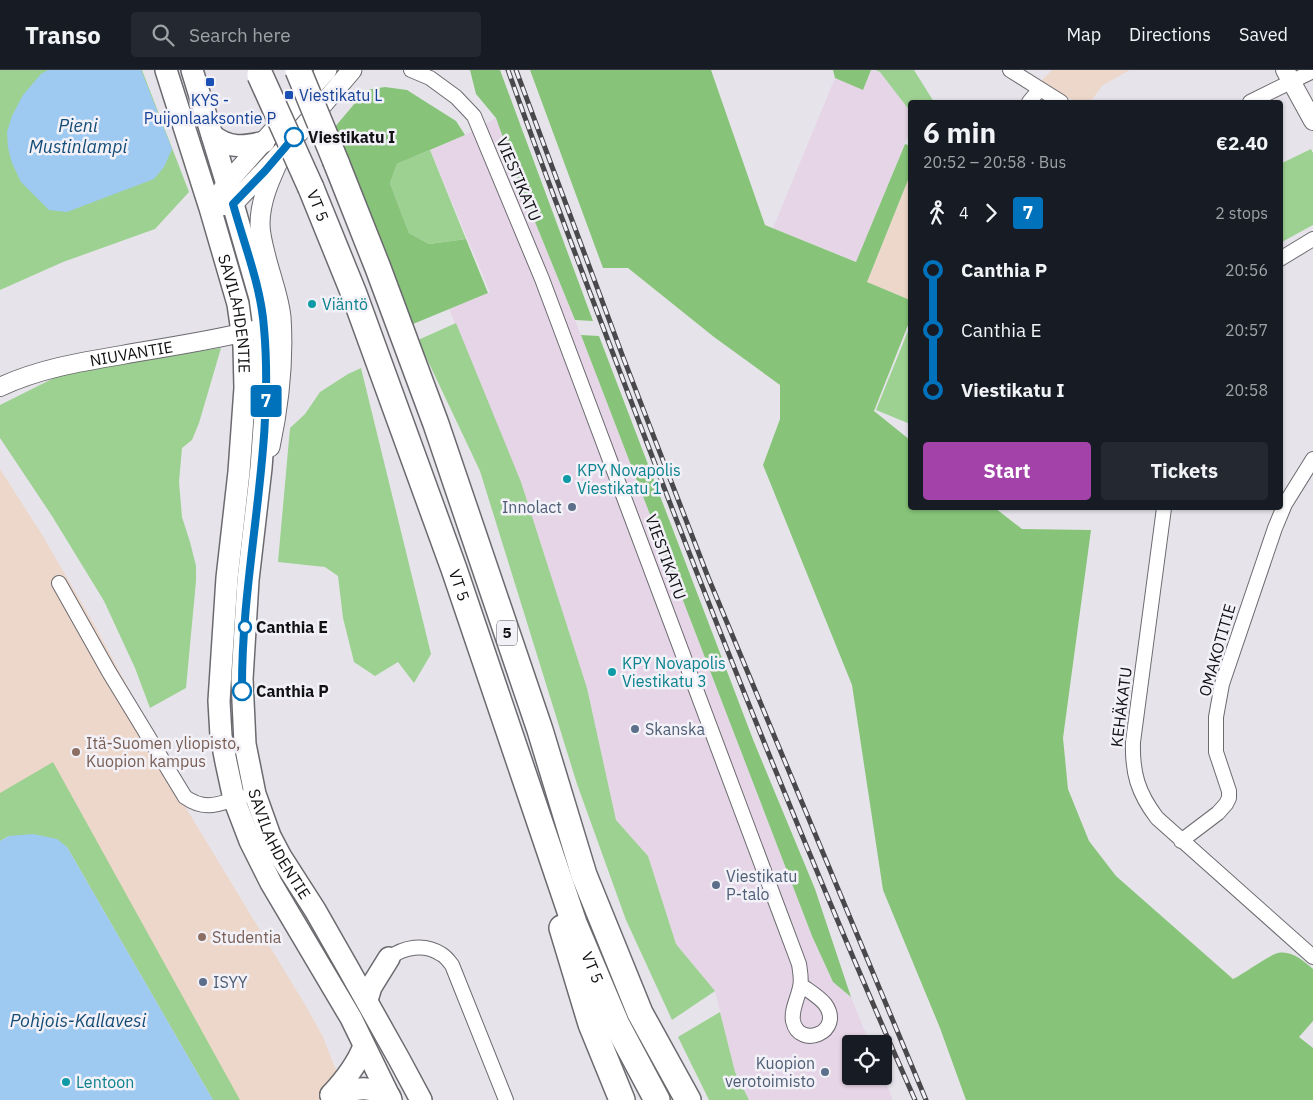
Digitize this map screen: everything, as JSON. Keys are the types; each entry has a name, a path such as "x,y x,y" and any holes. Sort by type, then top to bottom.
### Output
{"highway":[{"name":"VT 5","path":"298,70 378,268 436,424 540,730 584,875 640,1012 688,1100"},
{"name":"VT 5","path":"259,72 311,188 354,294 451,560 574,923 614,1017 657,1100"},
{"path":"544,837 559,916 571,961 591,1024 622,1100"}],"main road":[{"name":"SAVILAHDENTIE","path":"166,70 210,208 238,304 243,332 245,388 239,472 227,578 219,701 221,736 244,797 315,910 367,1000 421,1100"},
{"name":"SAVILAHDENTIE","path":"192,70 260,298 264,327 265,414 248,580 242,679 245,744 244,797 250,841 271,883 351,1018 390,1099"},
{"path":"210,208 233,204 327,70"},
{"path":"210,208 226,183 274,146 352,70"},
{"path":"212,135 221,142 235,146 274,146"},
{"path":"255,522 275,423 282,352 281,316 262,242 260,224 274,146"},
{"path":"348,968 362,971 374,968 389,958"},
{"path":"367,1000 371,987 389,958"},
{"path":"364,1046 347,1078 331,1095 356,1089 368,1089 377,1090 390,1099"}],"street":[{"name":"VIESTIKATU","path":"411,70 428,74 456,97 474,116 542,279 800,964 801,985"},
{"path":"1010,70 1057,100"},
{"path":"1253,100 1288,76 1313,72"},
{"path":"1288,76 1313,121"},
{"path":"1031,100 1039,90"},
{"path":"1283,257 1313,239"},
{"name":"NIUVANTIE","path":"0,387 16,379 71,363 208,340 264,327"},
{"name":"OMAKOTITIE","path":"1283,509 1313,460"},
{"name":"KEHÄKATU","path":"1164,510 1133,742 1134,773 1144,799 1157,818 1313,957"},
{"name":"OMAKOTITIE","path":"1181,841 1218,813 1229,798 1229,790 1216,752 1216,717 1222,684 1282,510"},
{"path":"59,583 109,672 185,797 194,804 202,806 215,805 244,797"},
{"path":"389,958 408,948 428,948 442,954 452,965 506,1100"}],"shaded area":[{"path":"871,70 880,72 908,108 908,135 857,262 773,228 835,78 863,89"},
{"path":"1052,70 1130,70 1103,85 1092,100 1073,100 1039,83"},
{"path":"496,118 520,185 581,335 812,936 833,982 851,997 866,1035 842,1035 842,1085 887,1085 893,1100 749,1100 735,1072 715,991 676,944 648,856 616,820 587,688 521,482 449,309 490,292 430,150 465,135"},
{"path":"908,180 908,299 867,282"},
{"name":"Itä-Suomen yliopisto, Kuopion kampus","path":"0,469 41,533 95,626 138,706 128,712 323,1037 348,1100 213,1100 67,847 0,823"}],"green space":[{"path":"0,70 142,70 189,192 155,229 63,262 0,290"},
{"path":"470,70 500,70 593,321 575,320 520,185 496,118 476,94"},
{"path":"530,70 711,70 765,225 856,262 905,144 908,145 908,180 867,282 908,299 908,325 874,411 908,438 908,510 998,510 1022,529 1091,530 1063,738 1068,789 1089,841 1116,876 1233,979 1268,957 1283,952 1301,960 1313,969 1313,1021 1299,1037 1313,1048 1313,1100 966,1100 940,1028 883,890 852,685 763,465 780,419 780,385 714,337 628,268 603,268"},
{"path":"833,70 871,70 863,90 835,78"},
{"path":"875,70 914,70 933,100 908,100 908,108 880,72"},
{"path":"385,87 407,90 456,121 465,135 397,164 390,183 409,233 429,244 466,239 488,293 413,324 334,128 366,90"},
{"path":"1311,149 1313,153 1313,225 1283,241 1283,163"},
{"path":"430,150 466,239 429,244 409,233 390,183 397,164"},
{"path":"456,323 521,482 587,688 616,820 648,856 676,944 715,991 672,1020 626,920 577,784 480,471 418,340"},
{"path":"908,331 908,423 876,410"},
{"path":"581,335 599,336 754,742 815,889 851,997 833,982 812,936"},
{"path":"221,348 199,423 192,440 182,448 179,482 182,517 196,566 186,688 150,708 135,668 104,601 52,516 0,438 0,405 70,370"},
{"path":"361,368 431,654 414,683 398,662 375,676 354,662 343,618 338,576 325,567 278,562 290,428 305,414 320,392"},
{"path":"53,762 240,1100 213,1100 67,847 9,836 0,841 0,793"},
{"path":"720,1012 735,1072 749,1100 709,1100 678,1037"}],"water":[{"name":"Pieni Mustinlampi","path":"48,70 141,70 172,149 164,167 154,179 67,212 49,210 21,182 12,163 8,148 7,132 12,116 23,95 41,74"},
{"name":"Pohjois-Kallavesi","path":"33,834 57,839 67,847 213,1100 0,1100 0,841 9,836"}],"railway":[{"path":"508,70 592,299 676,519 809,852 915,1100"},
{"path":"516,70 623,357 708,577 926,1100"}],"bus line":[{"name":"7","path":"242,691 248,580 264,432 266,373 264,327 260,298 233,204 294,137"}],"place":[{"name":"KYS - Puijonlaaksontie P","path":"210,82"},
{"name":"Viestikatu L","path":"289,95"},
{"name":"Viestikatu I","path":"294,137"},
{"name":"Viäntö","path":"312,304"},
{"name":"KPY Novapolis Viestikatu 1","path":"567,479"},
{"name":"Innolact","path":"572,507"},
{"name":"Canthia E","path":"245,627"},
{"name":"KPY Novapolis Viestikatu 3","path":"612,672"},
{"name":"Canthia P","path":"242,691"},
{"name":"Skanska","path":"635,729"},
{"name":"Itä-Suomen yliopisto, Kuopion kampus","path":"76,752"},
{"name":"Viestikatu P-talo","path":"716,885"},
{"name":"Studentia","path":"202,937"},
{"name":"ISYY","path":"203,982"},
{"name":"Kuopion verotoimisto","path":"825,1072"},
{"name":"Lentoon","path":"66,1082"}]}
